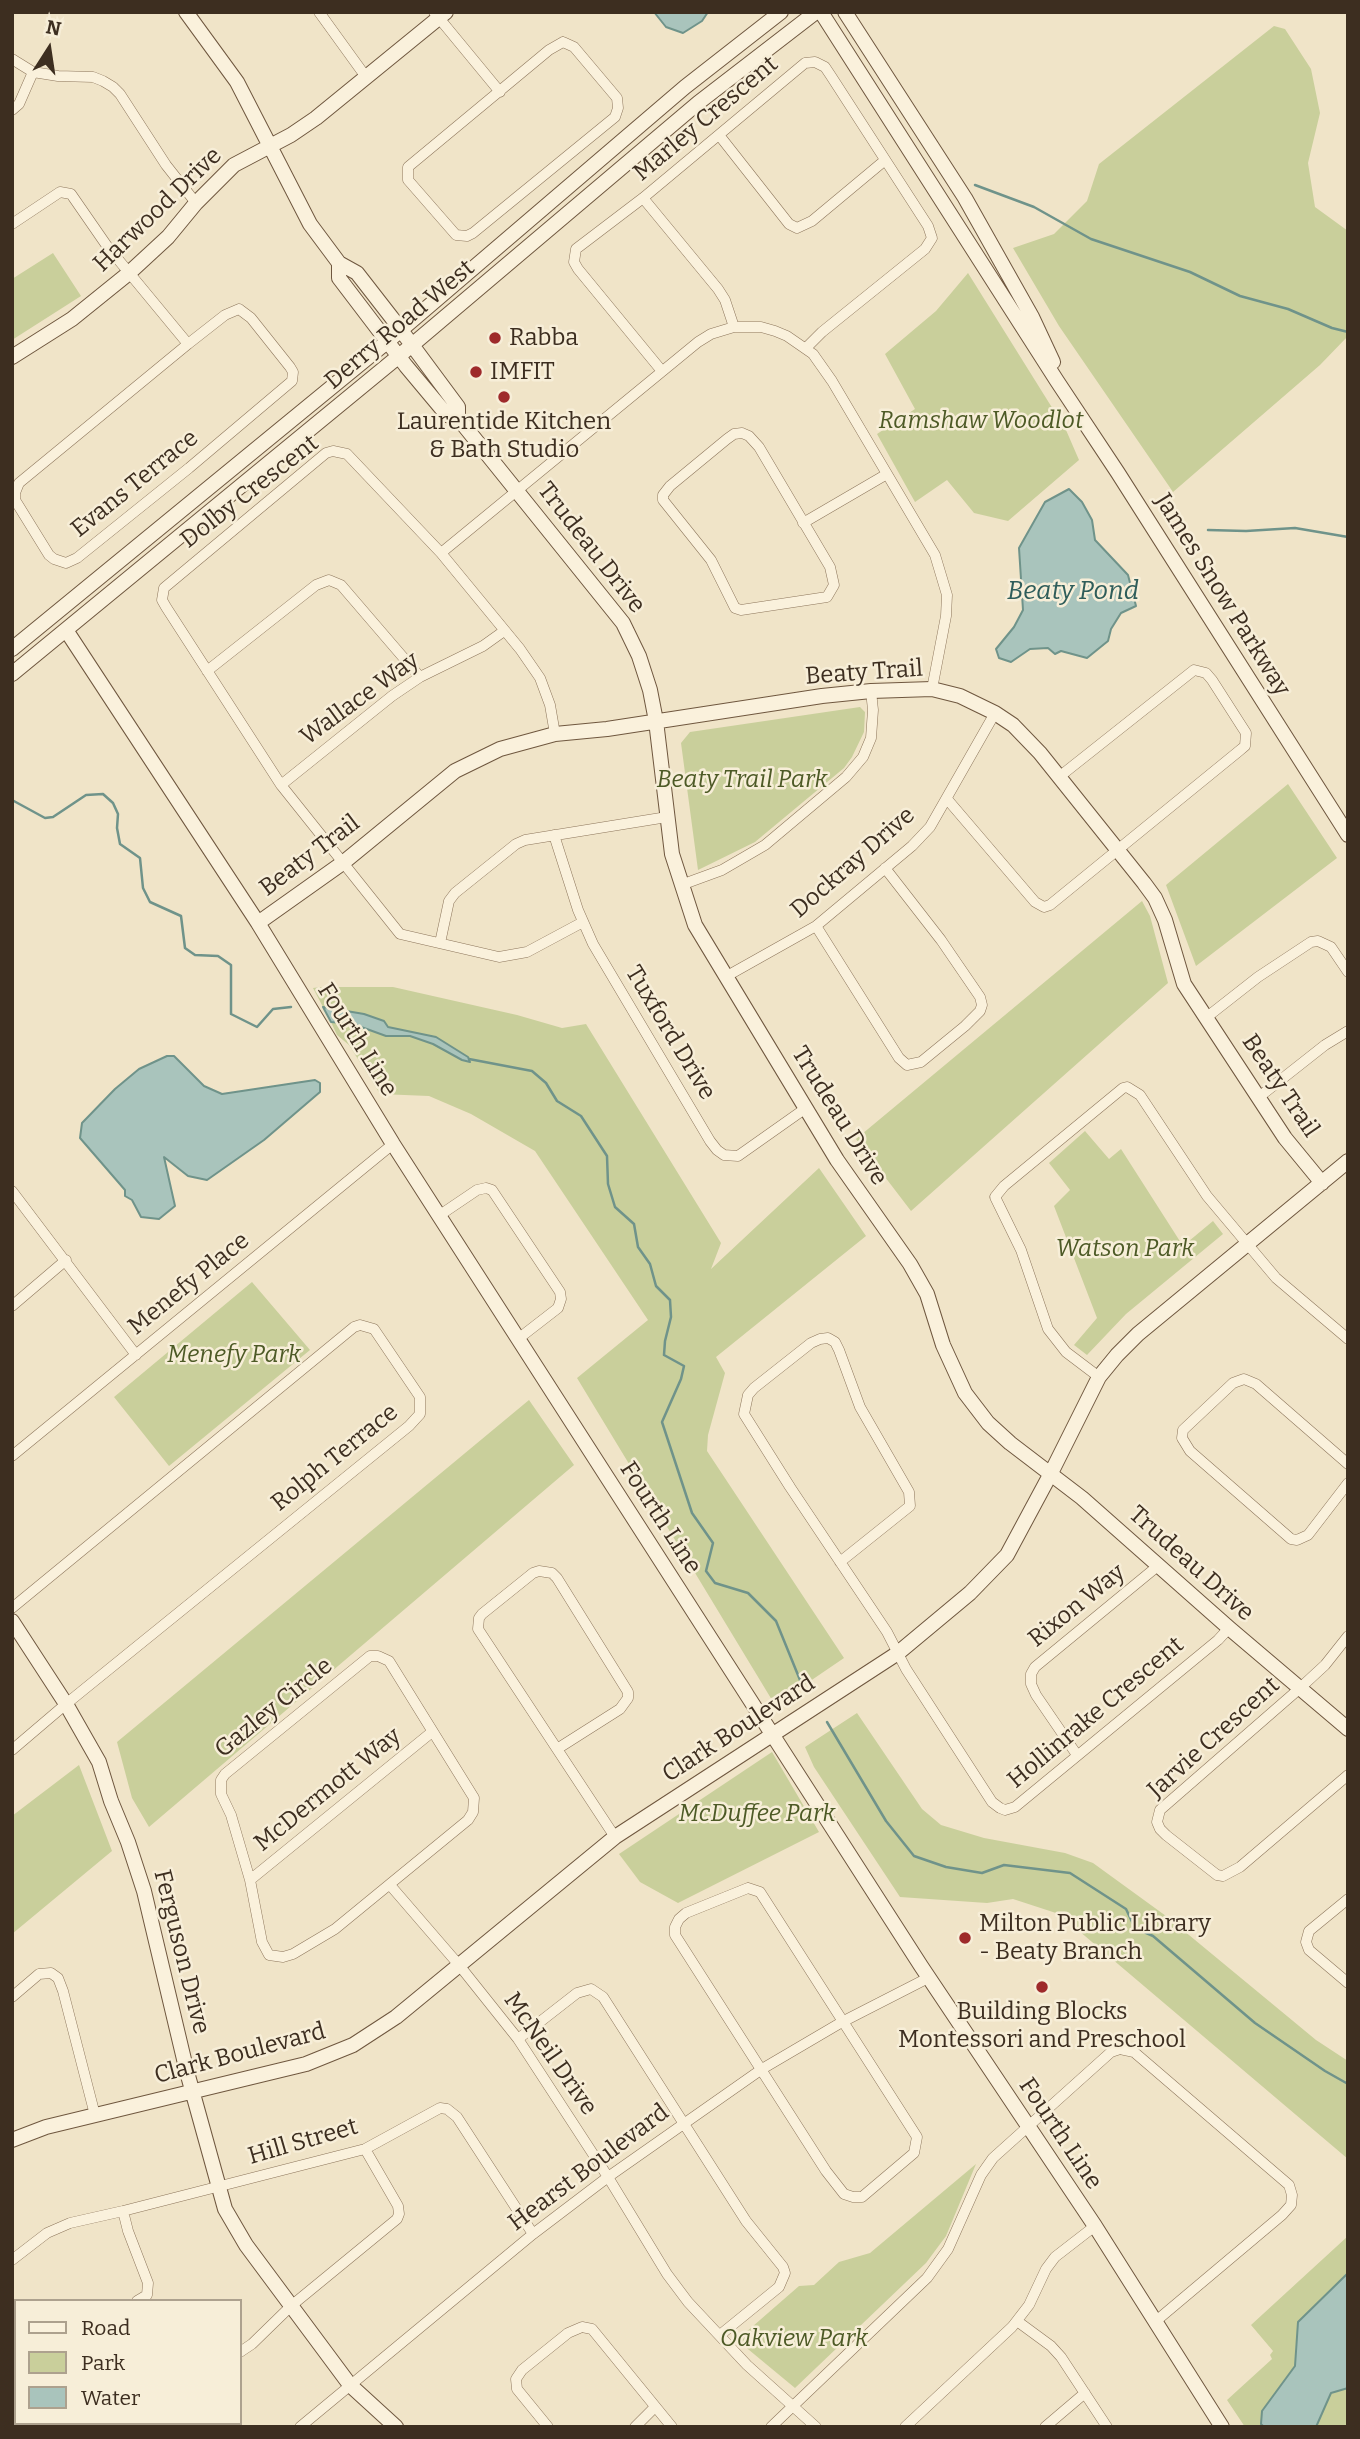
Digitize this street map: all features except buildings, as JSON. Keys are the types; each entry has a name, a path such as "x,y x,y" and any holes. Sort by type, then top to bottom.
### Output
{"street":[{"name":"Trudeau Drive","path":"186,12 237,82 310,224 339,263 357,273 401,330 458,407 458,418"},
{"path":"318,12 366,77"},
{"name":"Derry Road West","path":"12,649 388,341 685,87 781,12"},
{"name":"Derry Road West","path":"12,674 399,356 698,103 819,12"},
{"name":"James Snow Parkway","path":"819,12 1126,484 1348,835"},
{"name":"James Snow Parkway","path":"845,12 965,198 1032,317 1052,359 1057,381"},
{"name":"Harwood Drive","path":"12,357 72,319 129,273 168,237 196,202 234,165 316,118 439,14"},
{"path":"439,14 499,92"},
{"path":"563,42 574,47 617,98 618,112 473,233 467,236 456,235 408,180 407,171 412,163 499,92 549,50 563,42"},
{"path":"12,59 33,72 93,78 103,80 113,87 166,165 196,202"},
{"name":"Marley Crescent","path":"661,370 574,262 576,249 643,198 805,63 815,62 825,67 928,226 932,238 929,246 806,348"},
{"path":"12,110 19,104 33,72"},
{"path":"719,135 789,224 797,228 812,221 884,161"},
{"path":"12,223 60,192 66,192 75,199 107,247 188,344"},
{"path":"643,198 718,289 734,327"},
{"name":"Trudeau Drive","path":"339,263 339,278 399,356 447,415 458,418 623,623 639,656 656,721 672,854 695,925 837,1160 910,1264 927,1294 943,1345 965,1394 988,1423 1082,1498 1348,1729"},
{"name":"Evans Terrace","path":"239,310 251,318 290,367 293,377 189,468 78,558 66,563 54,559 15,500 19,482 188,344 225,315 239,310"},
{"path":"441,553 698,342 711,334 734,327 768,329 787,336 806,348 832,381 935,555 947,595 946,617 932,689"},
{"path":"742,433 754,441 803,523 830,567 835,580 831,593 814,599 741,610 731,604 711,560 666,504 663,495 670,486 727,439 742,433"},
{"name":"Dolby Crescent","path":"555,734 550,705 540,678 441,553 347,454 333,450 326,453 164,588 163,603 281,785 400,934 499,957 527,952 583,922"},
{"path":"803,523 887,474"},
{"path":"207,671 316,585 330,580 341,585 420,677"},
{"name":"Fourth Line","path":"66,630 258,923 393,1144 928,1978 1095,2226 1223,2427"},
{"name":"Wallace Way","path":"281,785 392,696 420,677 483,646 504,631"},
{"path":"947,799 1038,905 1050,905 1244,746 1246,733 1212,680 1200,670 1194,670 1059,777"},
{"name":"Beaty Trail","path":"258,923 344,862 455,771 500,749 555,734 870,691 932,689 960,696 995,713 1026,738 1118,851 1155,898 1165,920 1184,984 1285,1138 1322,1183"},
{"path":"681,885 722,870 765,845 846,777 863,757 871,738 873,710 870,691"},
{"name":"Dockray Drive","path":"727,976 816,926 930,827 995,713"},
{"path":"440,943 449,901 455,893 516,844 525,840 667,817"},
{"name":"Tuxford Drive","path":"554,835 583,922 601,958 717,1150 724,1155 738,1156 806,1108"},
{"path":"816,926 899,1058 907,1065 921,1062 965,1026 980,1011 980,997 941,940 885,868"},
{"path":"1207,1017 1258,977 1311,942 1318,940 1331,947 1348,972"},
{"path":"1259,1097 1325,1045 1348,1031"},
{"path":"1099,1377 1066,1352 1048,1329 1021,1250 997,1203 996,1193 1122,1088 1127,1087 1140,1095 1207,1196 1276,1278 1348,1339"},
{"name":"Menefy Place","path":"12,1457 393,1144"},
{"name":"Clark Boulevard","path":"12,2140 46,2127 306,2063 354,2045 396,2017 615,1837 898,1653 996,1569 1016,1539 1099,1377 1138,1334 1348,1161"},
{"path":"440,1215 477,1190 492,1190 558,1289 561,1299 558,1308 518,1339"},
{"path":"12,1191 136,1354"},
{"path":"12,1306 66,1260"},
{"name":"Rolph Terrace","path":"12,1608 354,1327 360,1325 374,1329 419,1397 420,1414 409,1426 66,1704"},
{"path":"841,1562 910,1506 909,1492 860,1408 835,1342 828,1338 811,1343 754,1388 745,1402 744,1414 898,1653"},
{"path":"1348,1464 1256,1384 1244,1379 1233,1383 1183,1430 1182,1438 1190,1451 1291,1539 1297,1540 1308,1535 1348,1483"},
{"name":"Rixon Way","path":"1077,1755 1036,1695 1031,1684 1031,1674 1035,1667 1159,1566"},
{"path":"557,1749 620,1709 628,1698 628,1692 557,1578 552,1573 539,1571 482,1614 477,1624 480,1634 615,1837"},
{"name":"Ferguson Drive","path":"12,1621 66,1704 99,1762 136,1867 192,2091 225,2209 237,2231 351,2385 396,2427"},
{"name":"Hollinrake Crescent","path":"898,1653 987,1794 1005,1810 1015,1807 1218,1640 1229,1628"},
{"path":"1299,1689 1325,1665 1348,1636"},
{"name":"Gazley Circle","path":"370,1656 389,1661 474,1798 473,1812 468,1821 335,1929 283,1957 269,1955 262,1942 250,1880 231,1815 221,1794 221,1780 225,1773 370,1656"},
{"name":"Jarvie Crescent","path":"1299,1689 1160,1810 1157,1815 1160,1829 1223,1877 1240,1867 1348,1775"},
{"path":"12,1750 66,1704"},
{"name":"McDermott Way","path":"250,1880 432,1732"},
{"path":"390,1885 459,1965"},
{"path":"748,1888 757,1890 917,2137 914,2153 862,2197 844,2193 762,2069 676,1935 675,1927 686,1913 748,1888"},
{"path":"1348,1899 1309,1931 1306,1942 1309,1950 1348,1983"},
{"name":"McNeil Drive","path":"459,1965 518,2039 608,2177 667,2274 688,2302 747,2365 816,2427"},
{"path":"12,1997 45,1972 58,1978 64,1991 95,2115"},
{"name":"Hearst Boulevard","path":"300,2427 533,2234 683,2123 762,2069 842,2022 928,1978"},
{"path":"518,2039 577,1993 591,1989 598,1993 746,2221 780,2262 785,2273 779,2287 720,2335"},
{"path":"771,2427 927,2278 948,2249 981,2175 993,2158 1111,2052 1126,2049 1141,2058 1289,2185 1293,2200 1282,2215 1157,2321"},
{"name":"Hill Street","path":"12,2260 47,2233 70,2222 219,2188 365,2149 440,2108 447,2109 457,2117 533,2234"},
{"path":"242,2351 291,2306 397,2219 398,2206 365,2149"},
{"path":"123,2211 148,2283 146,2295 140,2299"},
{"path":"905,2427 1017,2321 1030,2305 1046,2269 1055,2258 1095,2226"},
{"path":"1017,2321 1056,2351 1107,2427"},
{"path":"548,2427 517,2389 516,2379 568,2333 582,2327 592,2329 672,2427"},
{"path":"1045,2427 1085,2393"},
{"path":"635,2427 654,2408"}],"green space":[{"path":"1274,26 1285,29 1311,69 1320,113 1308,163 1315,207 1348,231 1348,336 1320,365 1173,492 1059,326 1013,248 1054,234 1087,201 1099,164"},
{"path":"53,253 81,296 12,340 12,279"},
{"name":"Ramshaw Woodlot","path":"968,273 1066,430 1079,460 1008,521 974,513 947,480 915,502 877,434 915,409 885,354 936,311"},
{"name":"Beaty Trail Park","path":"860,707 865,712 864,732 844,768 755,842 698,870 681,743 690,732"},
{"path":"1288,784 1337,858 1196,966 1166,885"},
{"path":"1142,901 1150,916 1168,983 911,1211 856,1139"},
{"path":"393,987 562,1028 586,1024 721,1243 711,1269 819,1168 866,1236 716,1357 725,1373 708,1435 707,1451 844,1658 775,1705 577,1378 648,1320 535,1151 471,1114 429,1096 380,1094 349,1045 337,1035 331,1022 353,1024 386,1036 410,1036 433,1044 462,1060 436,1037 388,1027 364,1014 323,1007 313,988"},
{"name":"Watson Park","path":"1085,1131 1109,1159 1121,1149 1183,1246 1213,1221 1223,1234 1126,1314 1087,1355 1074,1345 1097,1318 1054,1206 1070,1190 1049,1163"},
{"name":"Menefy Park","path":"252,1282 310,1350 169,1466 114,1397"},
{"path":"529,1400 574,1465 149,1827 132,1798 117,1742"},
{"path":"857,1713 922,1809 941,1825 984,1838 1065,1853 1093,1863 1166,1916 1316,2040 1348,2061 1348,2159 1059,1914 1013,1899 987,1903 900,1897 814,1767 805,1747"},
{"name":"McDuffee Park","path":"772,1752 819,1832 678,1903 640,1882 619,1854"},
{"path":"79,1765 112,1851 12,1934 12,1816"},
{"name":"Oakview Park","path":"976,2164 946,2236 926,2263 795,2388 737,2340 799,2286 814,2285 839,2262 870,2253"},
{"path":"1348,2236 1348,2273 1296,2341 1295,2366 1262,2411 1261,2423 1264,2427 1245,2427 1227,2400 1272,2359 1270,2355 1273,2351 1251,2325"},
{"path":"1348,2388 1348,2427 1316,2427 1331,2393"}],"water":[{"path":"654,12 708,12 702,21 683,33 666,27"},
{"name":"Beaty Pond","path":"1069,489 1082,502 1092,520 1095,540 1128,575 1136,606 1121,613 1111,629 1108,641 1087,658 1061,651 1055,654 1048,648 1030,649 1011,662 999,658 996,649 1014,627 1023,610 1019,548 1045,502"},
{"path":"323,1007 364,1014 384,1021 388,1027 436,1037 468,1057 470,1062 410,1036 386,1036 353,1024 331,1022"},
{"path":"167,1056 174,1056 204,1086 222,1094 315,1080 320,1083 320,1092 264,1140 207,1180 188,1176 164,1157 175,1206 159,1219 141,1217 132,1200 125,1196 125,1190 80,1138 82,1123 115,1089 139,1069"},
{"path":"1348,2273 1348,2388 1331,2393 1316,2427 1264,2427 1261,2424 1262,2411 1295,2366 1298,2322"}],"waterway":[{"path":"975,185 1034,207 1091,239 1190,272 1240,296 1288,309 1348,332"},
{"path":"1208,530 1295,528 1348,537"},
{"path":"12,800 45,818 53,817 86,795 103,794 113,803 118,814 120,844 140,858 143,888 150,902 181,916 185,948 195,955 218,956 231,965 231,1014 257,1027 273,1009 291,1007"},
{"path":"469,1059 532,1071 546,1083 557,1101 581,1116 607,1156 608,1184 615,1207 634,1224 638,1247 650,1264 656,1286 670,1300 671,1317 664,1355 684,1366 662,1422 692,1513 713,1543 706,1571 715,1583 748,1593 776,1621 800,1680"},
{"path":"827,1722 886,1821 914,1856 946,1867 982,1873 1004,1865 1070,1873 1126,1909 1135,1928 1153,1936 1255,2023 1348,2084"}],"place":[{"name":"Rabba","path":"495,338"},
{"name":"IMFIT","path":"476,372"},
{"name":"Laurentide Kitchen & Bath Studio","path":"504,397"},
{"name":"Milton Public Library - Beaty Branch","path":"965,1938"},
{"name":"Building Blocks Montessori and Preschool","path":"1042,1987"}]}
